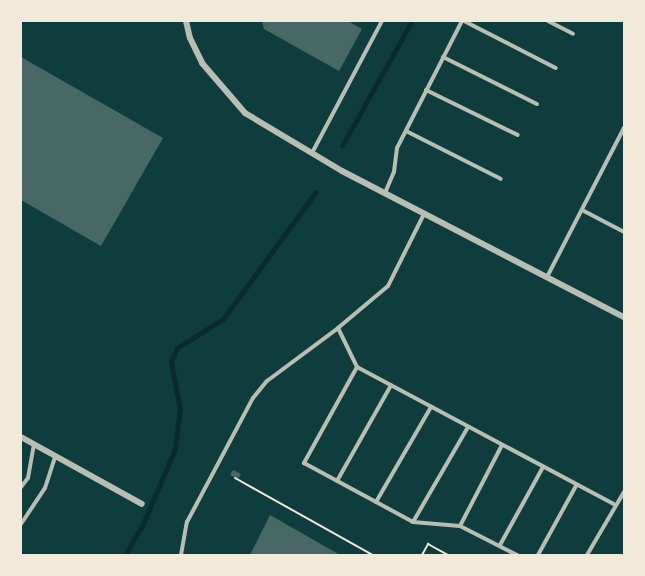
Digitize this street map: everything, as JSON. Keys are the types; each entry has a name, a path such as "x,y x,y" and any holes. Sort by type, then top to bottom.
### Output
{"street":[{"path":"186,21 189,38 221,90 245,113 311,154 385,194 624,317"},
{"path":"21,437 142,504"}],"lane":[{"path":"311,154 382,21"},
{"path":"385,194 406,131 463,21 556,68"},
{"path":"548,21 573,34"},
{"path":"443,57 537,104"},
{"path":"426,90 518,135"},
{"path":"547,278 624,128"},
{"path":"406,131 501,178"},
{"path":"582,210 624,232"},
{"path":"182,555 187,522 253,398 267,381 338,328 388,286 424,214"},
{"path":"338,328 357,367 576,486 614,504"},
{"path":"357,367 304,463 413,522 460,526 500,544 517,555"},
{"path":"337,481 391,385"},
{"path":"376,502 431,407"},
{"path":"413,522 468,427"},
{"path":"21,487 28,478 35,444"},
{"path":"460,526 502,445"},
{"path":"21,524 45,488 55,456"},
{"path":"500,544 543,467"},
{"path":"538,555 576,486"},
{"path":"587,555 614,504 624,492"}],"path":[{"path":"235,478 373,555"},
{"path":"422,555 428,544 448,555"}],"building":[{"path":"262,21 348,21 362,29 339,71 264,29"},
{"path":"21,57 163,138 101,246 21,200"},
{"path":"233,470 241,474 238,479 230,475"},
{"path":"270,515 340,555 250,555"}],"waterway":[{"path":"342,146 412,21"},
{"path":"125,555 144,522 175,449 180,410 171,362 177,348 223,319 316,192"}]}
